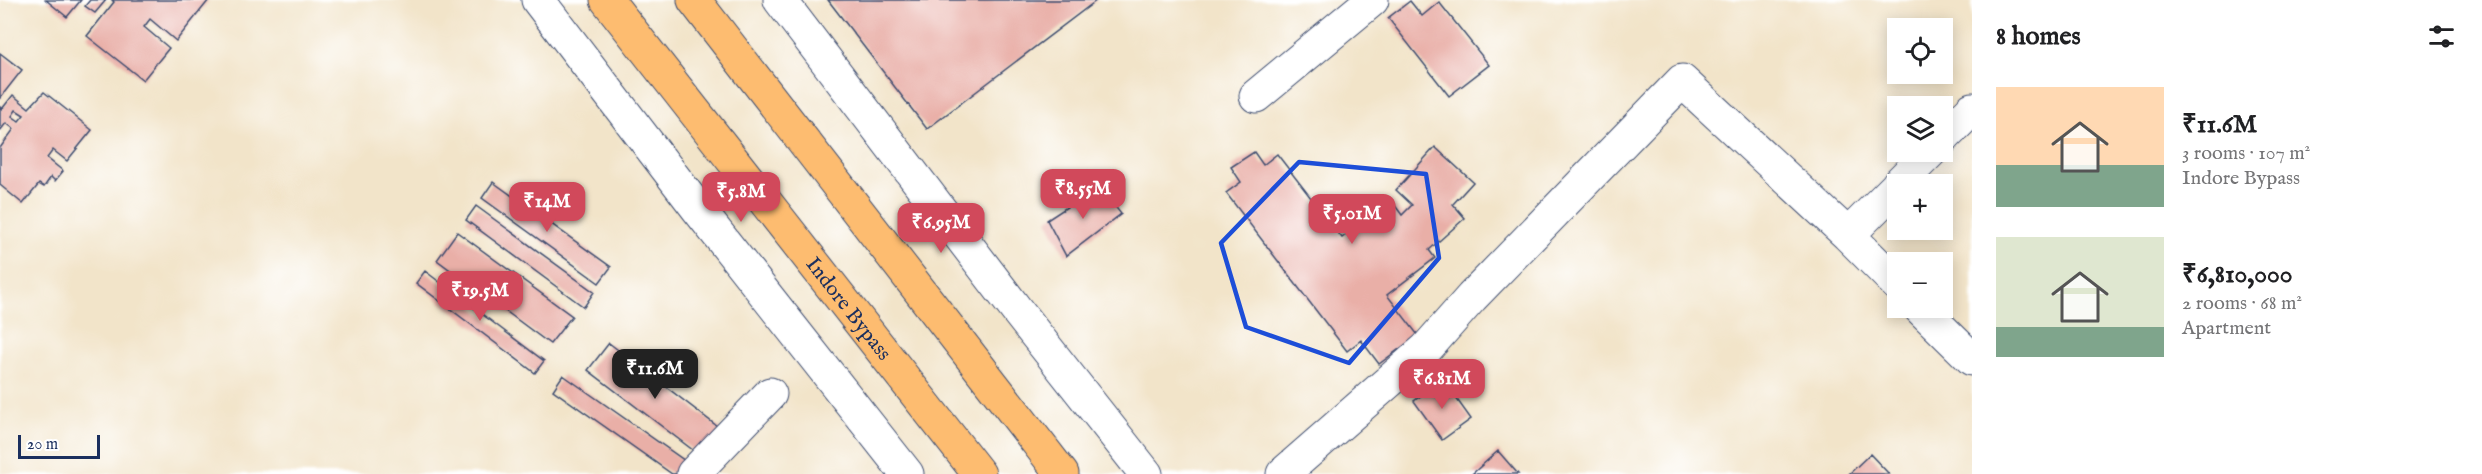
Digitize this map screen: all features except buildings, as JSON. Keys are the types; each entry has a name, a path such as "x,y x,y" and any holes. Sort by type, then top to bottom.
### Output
{"highway":[{"name":"Indore Bypass","path":"608,0 979,474"},
{"path":"694,0 1062,474"}],"street":[{"path":"538,0 698,209 907,474"},
{"path":"780,0 1018,312 1146,474"},
{"path":"1256,96 1372,0"},
{"path":"1283,474 1426,349 1472,297 1682,81 1887,274"},
{"path":"1953,128 1972,109"},
{"path":"1909,174 1920,162"},
{"path":"1848,235 1887,196"},
{"path":"1930,318 1972,359"},
{"path":"693,474 770,394"}],"highlighted area":[{"path":"1299,162 1426,174 1439,258 1349,363 1246,327 1221,243"}]}
